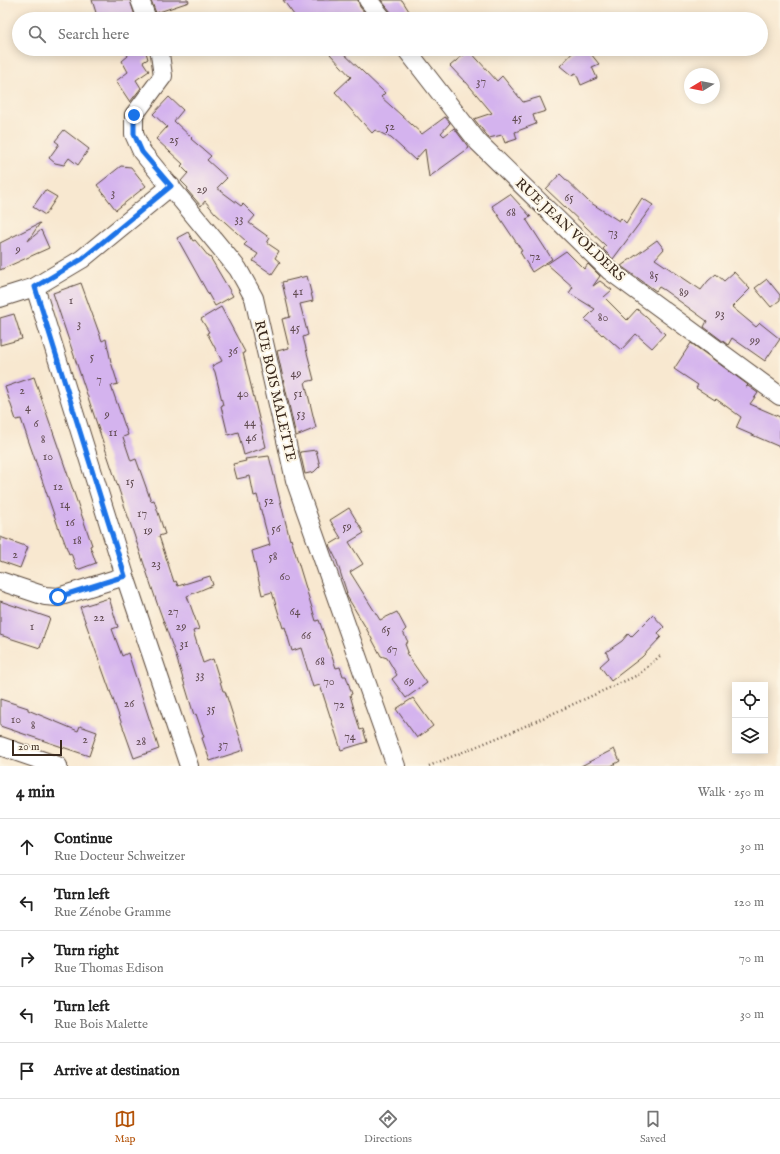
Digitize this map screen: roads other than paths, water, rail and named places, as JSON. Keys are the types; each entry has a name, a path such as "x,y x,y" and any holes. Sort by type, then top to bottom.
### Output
{"street":[{"path":"140,0 144,12"},
{"path":"368,0 377,12"},
{"name":"RUE BOIS MALETTE","path":"159,56 163,76 134,115 134,134 142,152 238,269 254,298 295,480 396,766"},
{"name":"RUE JEAN VOLDERS","path":"411,56 478,142 610,271 780,396"},
{"path":"0,298 35,287 82,259 171,186"},
{"path":"35,287 125,576 189,766"},
{"path":"0,581 45,596 58,597 125,576"},
{"path":"0,746 58,766"}]}
